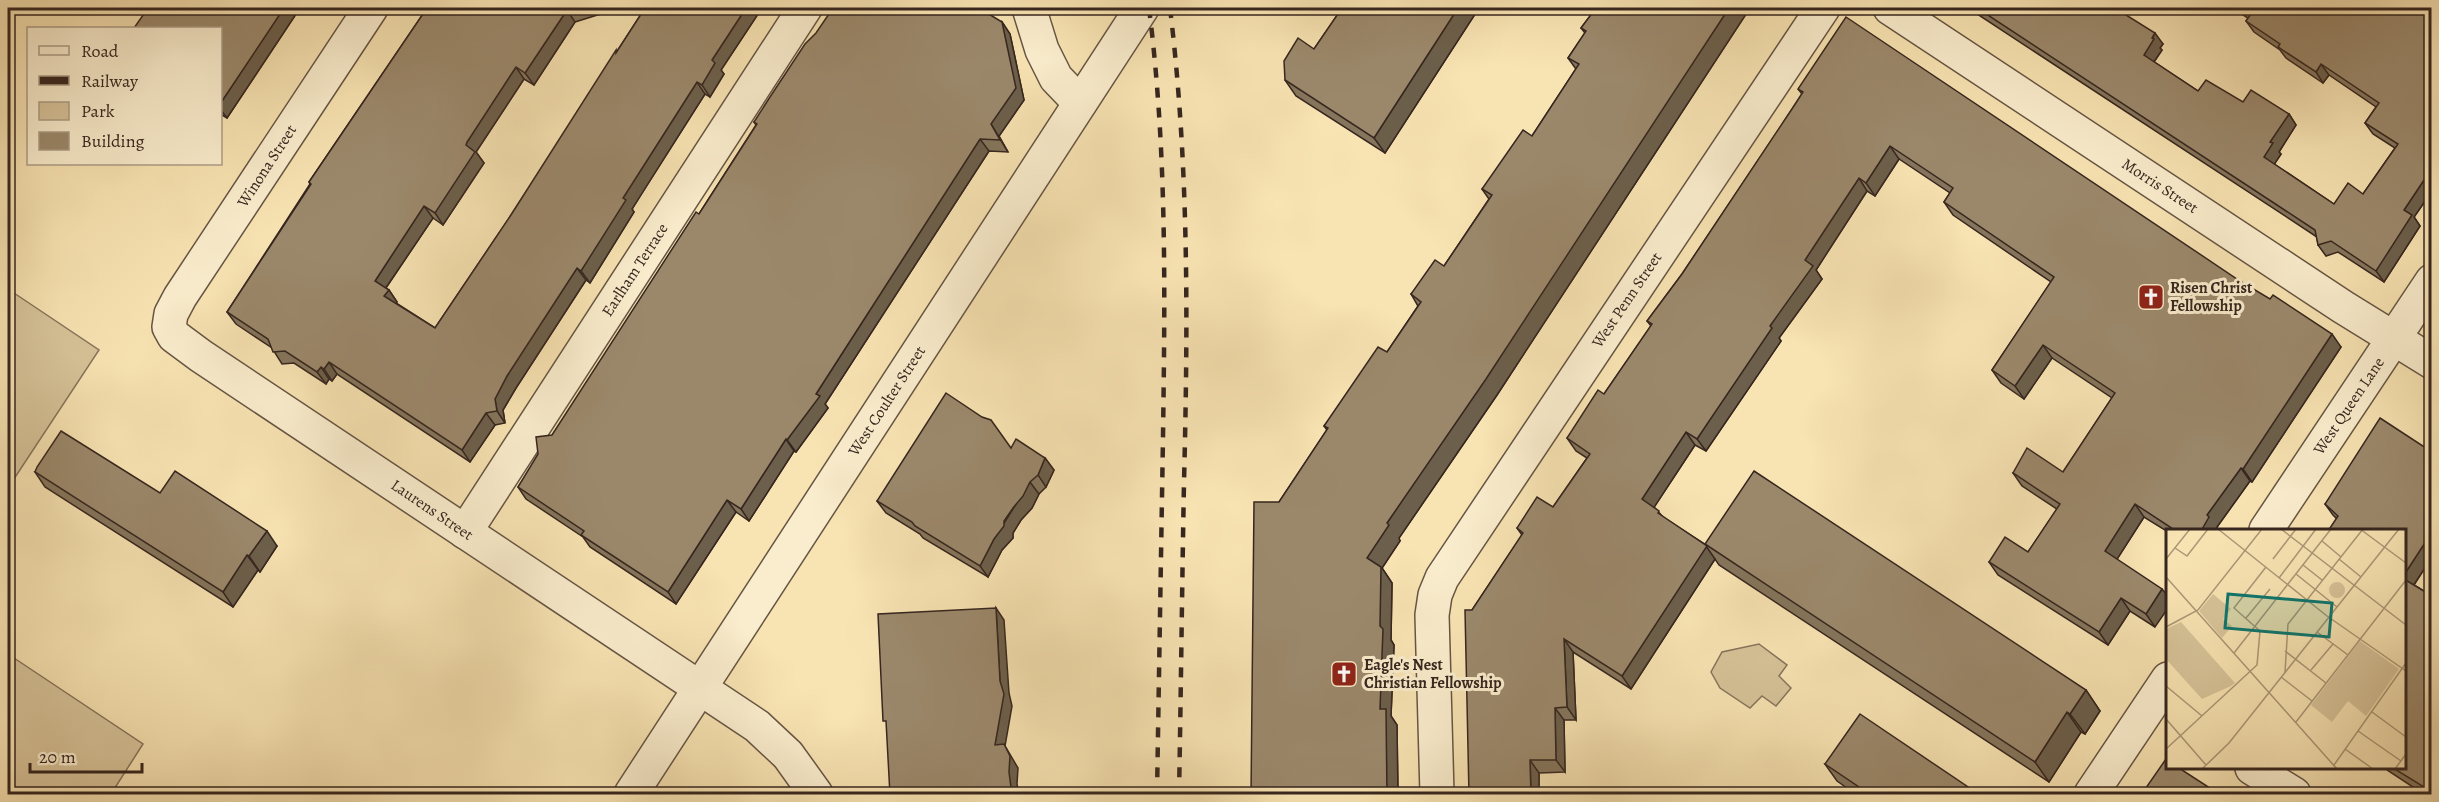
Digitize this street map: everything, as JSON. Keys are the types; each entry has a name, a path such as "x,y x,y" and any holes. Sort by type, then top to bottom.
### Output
{"street":[{"name":"Winona Street","path":"169,327 171,314 180,297 371,8"},
{"name":"Earlham Terrace","path":"465,532 805,8"},
{"path":"1029,8 1050,69 1080,103"},
{"name":"West Penn Street","path":"1437,795 1432,615 1435,595 1449,568 1822,8"},
{"name":"Morris Street","path":"1890,8 2393,339 2432,362"},
{"name":"West Coulter Street","path":"631,795 1137,16"},
{"name":"West Queen Lane","path":"2267,529 2432,281"},
{"name":"Laurens Street","path":"169,327 174,336 201,356 757,726 788,755 816,795"},
{"path":"2091,795 2162,698"},
{"path":"2254,769 2294,795"}],"green space":[{"path":"8,289 99,350 8,488"},
{"path":"1759,644 1787,665 1779,676 1791,688 1776,706 1762,696 1750,708 1720,688 1711,672 1722,652"},
{"path":"8,654 143,744 111,794 8,794"}],"building":[{"path":"148,8 284,8 222,101 222,27 135,27"},
{"path":"427,8 576,8 567,10 525,73 516,67 467,142 466,145 475,152 435,213 424,206 375,281 389,290 384,296 435,328 645,8 746,8 712,60 715,63 702,85 697,82 623,198 626,200 581,271 577,268 507,376 495,399 497,411 486,413 462,450 329,362 324,369 321,367 317,372 285,351 273,352 268,339 227,312 311,184 309,182"},
{"path":"833,8 979,8 1002,22 1016,88 991,124 1000,140 980,139 816,394 820,396 786,439 741,509 727,500 668,592 581,535 584,531 518,487 538,454 536,437 552,435 696,212 699,214 757,124 754,122 770,97 805,44 816,33"},
{"path":"1342,8 1458,8 1374,138 1285,80 1284,61 1298,38 1314,49"},
{"path":"1596,8 1729,8 1486,379 1387,523 1389,525 1367,558 1381,567 1380,626 1383,629 1380,709 1386,709 1387,795 1251,795 1254,502 1279,502 1328,428 1324,426 1378,347 1387,352 1421,302 1411,294 1435,260 1444,266 1492,195 1482,189 1523,130 1532,136 1579,64 1568,58 1586,31 1581,28"},
{"path":"1977,8 2115,8 2155,33 2144,55 2198,91 2206,80 2243,102 2251,90 2289,114 2270,142 2273,143 2264,157 2334,204 2348,183 2363,194 2398,144 2365,123 2379,103 2321,64 2316,72 2278,47 2280,44 2246,21 2251,14 2241,8 2415,8 2432,18 2432,168 2404,210 2412,215 2376,271 2331,241 2318,245 2315,230"},
{"path":"1846,17 2240,281 2270,299 2273,295 2332,334 2243,469 2241,468 2207,515 2209,517 2202,529 2173,529 2135,504 2105,551 2162,589 2146,614 2121,598 2099,632 1989,562 2005,537 2028,552 2060,504 2013,473 2027,448 2063,472 2115,393 2043,345 2015,386 1992,370 2054,277 1944,202 1953,188 1890,146 1866,183 1859,178 1805,260 1813,266 1770,326 1772,328 1697,439 1686,432 1642,499 1659,511 1658,513 1707,546 1622,676 1564,639 1567,707 1555,708 1556,760 1530,760 1531,795 1469,795 1465,610 1472,610 1523,533 1517,528 1537,497 1553,507 1590,454 1567,438 1598,390 1604,394 1652,324 1647,321 1682,274 1803,92 1798,89"},
{"path":"946,393 982,417 991,420 1011,448 1016,439 1045,458 1038,475 1030,482 1023,496 1004,521 1004,526 994,539 980,566 877,501"},
{"path":"2380,418 2432,452 2432,532 2406,572 2406,529 2329,529 2338,516 2325,504"},
{"path":"61,431 160,493 175,471 267,531 249,556 247,555 223,592 35,472"},
{"path":"1754,471 2086,690 2070,714 2067,712 2035,762 1705,544"},
{"path":"2406,580 2432,596 2432,792 2395,769 2406,769"},
{"path":"996,608 1000,681 1004,694 995,745 1004,744 1010,756 1009,772 1012,795 890,795 886,721 883,721 878,614"},
{"path":"1860,714 1980,795 1871,795 1825,764"},
{"path":"2166,759 2166,769 2181,769 2213,790 2210,795 2141,795"}],"railway":[{"path":"1149,8 1159,115 1164,222 1157,794"},
{"path":"1170,8 1181,126 1186,245 1179,794"}],"place":[{"name":"Risen Christ Fellowship","path":"2151,297"},
{"name":"Eagle's Nest Christian Fellowship","path":"1344,674"}]}
